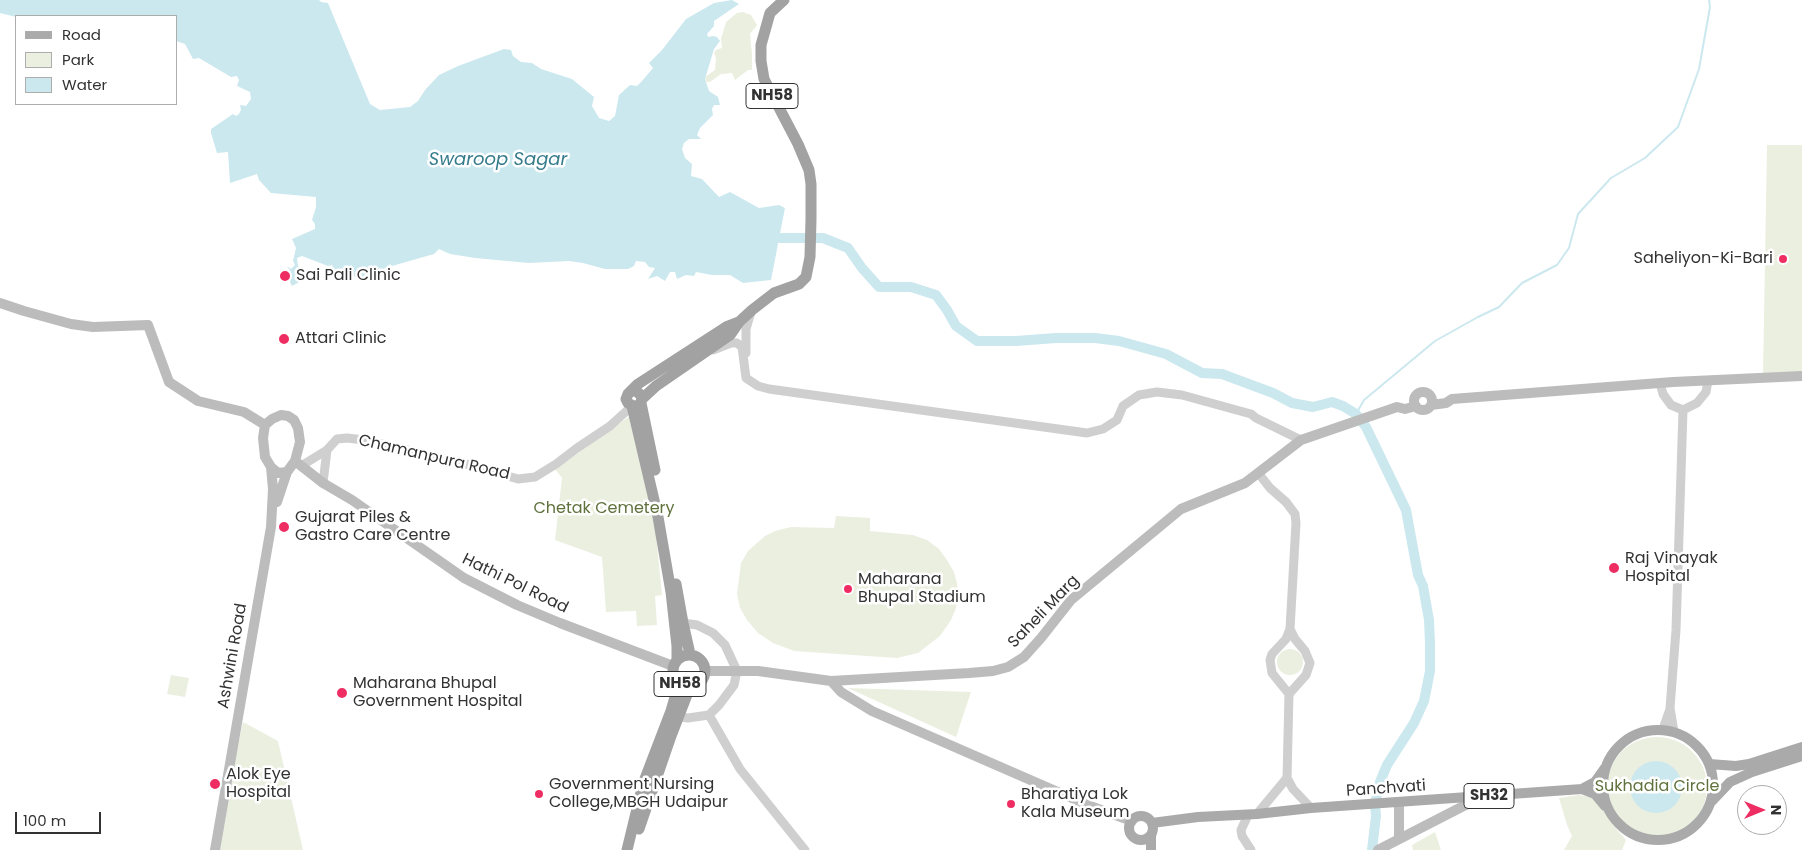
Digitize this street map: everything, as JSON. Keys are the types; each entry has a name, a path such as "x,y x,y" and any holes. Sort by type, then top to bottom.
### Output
{"highway":[{"name":"NH58","path":"638,403 656,386 730,335 739,322 774,293 799,284 806,277 809,267 812,194 809,170 798,144 764,79 761,61 761,45 770,13 784,0"},
{"name":"NH58","path":"675,663 683,655 690,654 701,660 705,671 701,682 690,687 682,686 673,676 677,646 671,592 638,403 639,393 632,391 638,384 656,372 726,328 739,322"},
{"name":"NH58","path":"638,403 690,654"},
{"name":"NH58","path":"627,850 643,784 671,711 675,697 676,681"},
{"name":"NH58","path":"633,850 654,783 690,687"}],"main road":[{"path":"0,303 70,324 93,327 148,325 169,382 198,401 211,406 244,412 265,425"},
{"path":"1430,400 1424,392 1420,392 1415,402 1419,409 1424,410 1430,400 1445,395 1452,399 1660,383 1802,376"},
{"name":"Saheli Marg","path":"705,671 758,671 831,681 969,673 993,671 1008,667 1024,657 1071,600 1181,509 1245,483 1306,438 1397,407 1405,409 1415,402"},
{"path":"281,415 288,416 294,420 298,428 301,466 278,473 271,467 265,457 262,446 265,425 281,415"},
{"name":"Hathi Pol Road","path":"301,466 323,483 352,500 464,578 517,605 568,627 675,663"},
{"name":"Ashwini Road","path":"215,850 271,527 273,489 271,467"},
{"path":"271,527 286,472"},
{"path":"831,681 841,692 872,711 1090,806 1132,821 1130,832 1141,845 1151,835"},
{"path":"1663,729 1691,740 1709,764 1713,777 1713,790 1710,802 1701,820 1695,826 1675,838 1662,840 1648,840 1630,833 1614,820 1595,794 1582,789 1595,782 1613,752 1624,741 1636,734 1650,730 1663,729"},
{"path":"1709,764 1736,766 1749,764 1802,747"},
{"path":"1710,802 1730,782 1752,772 1802,756"},
{"path":"1605,768 1602,788 1607,808"},
{"name":"Panchvati","path":"1152,823 1311,808 1582,789"},
{"path":"1378,850 1484,796"},
{"path":"1397,840 1398,803"},
{"name":"SH32","path":"1132,821 1138,816 1142,816 1152,823"},
{"path":"1151,850 1152,823"}],"street":[{"path":"751,382 747,368 746,329 752,310"},
{"path":"701,355 732,343 738,343 742,347 746,378 758,386 769,390 1087,433 1103,429 1117,420 1123,406 1140,395 1157,392 1182,395 1251,414 1256,418 1306,438"},
{"path":"1683,410 1697,403 1706,392 1708,381"},
{"path":"1660,383 1663,394 1671,404 1683,410"},
{"name":"Chamanpura Road","path":"301,466 327,450 337,439 364,440 518,478 535,477 610,426 638,403"},
{"path":"1674,732 1670,708 1676,630 1683,410"},
{"path":"323,483 327,450"},
{"path":"1259,474 1295,514 1290,629 1286,639 1276,648 1270,660 1272,673 1289,694 1287,778 1292,789 1311,808"},
{"path":"680,716 688,718 709,715 734,685 737,671 725,644 714,633 697,625 683,623"},
{"path":"1289,694 1306,675 1310,663 1305,651 1294,639 1290,629"},
{"path":"1663,729 1670,708"},
{"path":"709,715 740,769 805,850"},
{"path":"1251,850 1242,836 1241,830 1253,814 1287,778"}],"green space":[{"path":"743,12 751,15 757,25 750,34 752,70 748,70 735,80 732,73 721,74 710,82 706,82 705,77 715,70 716,58 714,53 722,48 721,39 726,22 737,13"},
{"name":"Saheliyon-Ki-Bari","path":"1767,145 1802,145 1802,373 1763,375"},
{"name":"Chetak Cemetery","path":"630,416 656,534 662,595 655,596 657,625 637,626 636,611 606,612 602,557 555,540 562,478 555,469"},
{"name":"Maharana Bhupal Stadium","path":"836,516 870,518 870,531 913,535 927,540 939,549 947,560 954,572 957,583 956,608 951,620 940,636 918,653 897,658 794,651 773,643 758,633 747,620 740,608 737,594 741,563 748,551 765,536 775,531 791,527 834,528"},
{"path":"1290,649 1299,653 1303,662 1299,671 1290,675 1281,671 1277,662 1281,653"},
{"path":"171,675 189,678 185,697 167,694"},
{"path":"848,688 971,692 956,737"},
{"path":"243,722 278,741 303,850 215,850"},
{"name":"Sukhadia Circle","path":"1647,737 1667,737 1676,740 1693,751 1704,768 1707,777 1707,797 1704,806 1693,823 1676,834 1667,837 1647,837 1629,829 1615,815 1607,797 1607,777 1615,759 1629,745"},
{"path":"1579,795 1596,798 1613,825 1626,840 1622,850 1564,850 1572,836 1559,798"},
{"path":"1435,832 1441,850 1413,850 1412,845"}],"water":[{"name":"Swaroop Sagar","path":"0,0 319,0 328,3 370,104 380,110 410,107 418,101 439,75 504,49 511,50 513,56 521,62 532,63 541,69 572,79 594,97 592,106 599,118 609,121 615,116 619,95 630,85 637,86 642,81 653,68 649,63 662,50 686,19 714,3 732,0 739,4 714,21 714,26 707,34 708,37 717,37 720,41 714,49 705,79 709,91 718,97 720,105 714,105 712,109 713,115 700,128 697,135 701,139 689,139 684,143 682,149 685,158 692,164 691,176 702,179 719,197 730,192 759,208 779,205 785,208 771,280 743,283 730,275 712,275 696,272 694,276 686,275 677,279 675,272 670,272 665,281 657,276 648,279 655,268 649,267 645,262 636,261 634,266 628,269 605,269 569,261 529,263 475,258 450,254 439,249 434,254 392,266 390,264 388,267 360,278 350,273 348,276 334,269 332,265 328,266 302,256 297,258 298,266 303,269 300,273 305,279 292,286 290,282 292,274 287,266 291,269 295,265 293,261 296,248 292,239 315,229 315,224 312,220 316,207 316,197 271,193 259,180 257,174 230,183 228,152 217,153 211,129 233,114 236,116 239,114 241,110 240,105 246,106 251,99 250,92 237,86 239,80 237,76 231,77 199,58 193,59 185,44 178,42 178,15 15,15 15,17 0,13"},
{"path":"1651,761 1661,761 1670,765 1678,773 1682,787 1678,801 1670,809 1661,813 1651,813 1642,809 1634,801 1630,792 1630,782 1634,773 1642,765"}],"waterway":[{"path":"1356,414 1364,400 1435,341 1499,307 1522,283 1557,265 1569,248 1578,214 1611,178 1645,158 1678,127 1699,69 1710,7 1709,0"},
{"path":"780,238 823,238 848,248 879,287 911,287 936,295 956,326 977,341 1056,338 1095,338 1119,341 1166,354 1202,373 1222,374 1273,393 1292,403 1313,407 1332,402 1356,414 1366,427 1406,510 1418,575 1423,586 1429,620 1430,643 1430,671 1424,701 1414,723 1387,765 1380,782 1375,804 1376,816 1372,850"}],"place":[{"name":"Saheliyon-Ki-Bari","path":"1783,259"},
{"name":"Sai Pali Clinic","path":"285,276"},
{"name":"Attari Clinic","path":"284,339"},
{"name":"Gujarat Piles & Gastro Care Centre","path":"284,527"},
{"name":"Raj Vinayak Hospital","path":"1614,568"},
{"name":"Maharana Bhupal Stadium","path":"848,589"},
{"name":"Maharana Bhupal Government Hospital","path":"342,693"},
{"name":"Alok Eye Hospital","path":"215,784"},
{"name":"Government Nursing College,MBGH Udaipur","path":"539,794"},
{"name":"Bharatiya Lok Kala Museum","path":"1011,804"}]}
